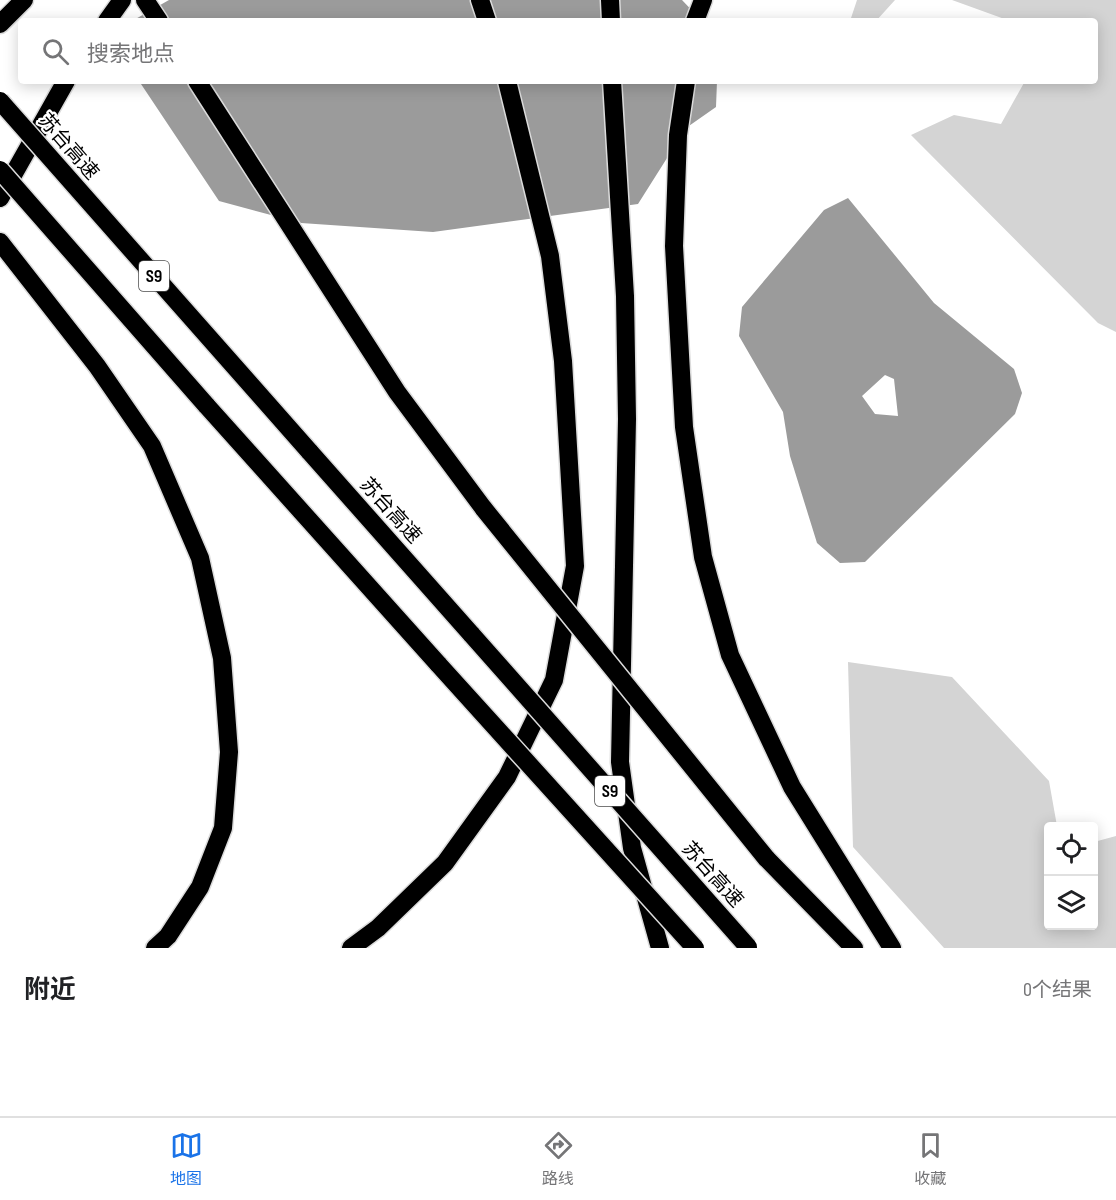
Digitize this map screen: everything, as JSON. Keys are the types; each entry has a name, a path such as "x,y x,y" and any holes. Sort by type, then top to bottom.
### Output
{"highway":[{"path":"0,24 24,0"},
{"path":"109,18 122,0"},
{"path":"145,0 157,18"},
{"path":"480,0 486,18"},
{"path":"610,0 611,18"},
{"path":"696,18 703,0"},
{"path":"0,198 64,84"},
{"path":"199,84 398,392 484,509 766,858 854,948"},
{"path":"351,948 378,928 445,863 507,777 554,680 575,566 563,360 550,256 508,84"},
{"path":"612,84 625,296 627,418 620,762 632,848 660,948"},
{"path":"686,84 678,135 674,246 684,427 703,557 730,655 792,787 892,948"},
{"name":"苏台高速","path":"0,101 749,948"},
{"name":"S9","path":"0,170 206,405 694,948"},
{"path":"0,242 97,366 152,446 200,558 222,658 229,752 223,828 200,886 168,936 155,948"}],"shaded area":[{"path":"169,0 682,0 699,18 137,18"},
{"path":"857,0 895,0 879,18 851,18"},
{"path":"952,0 1116,0 1116,332 1098,323 911,135 954,115 1001,124 1023,84 1098,84 1098,18 1002,18"},
{"path":"141,84 717,84 716,107 686,128 638,204 433,232 301,223 219,201"},
{"path":"848,198 934,303 1014,369 1022,393 1015,414 865,562 840,563 817,543 790,456 783,412 739,336 742,307 824,210","holes":["885,375 894,379 898,416 875,414 862,396"]},
{"path":"848,662 952,677 1049,781 1056,822 1044,822 1044,930 1098,930 1098,841 1116,836 1116,948 944,948 853,847"}]}
